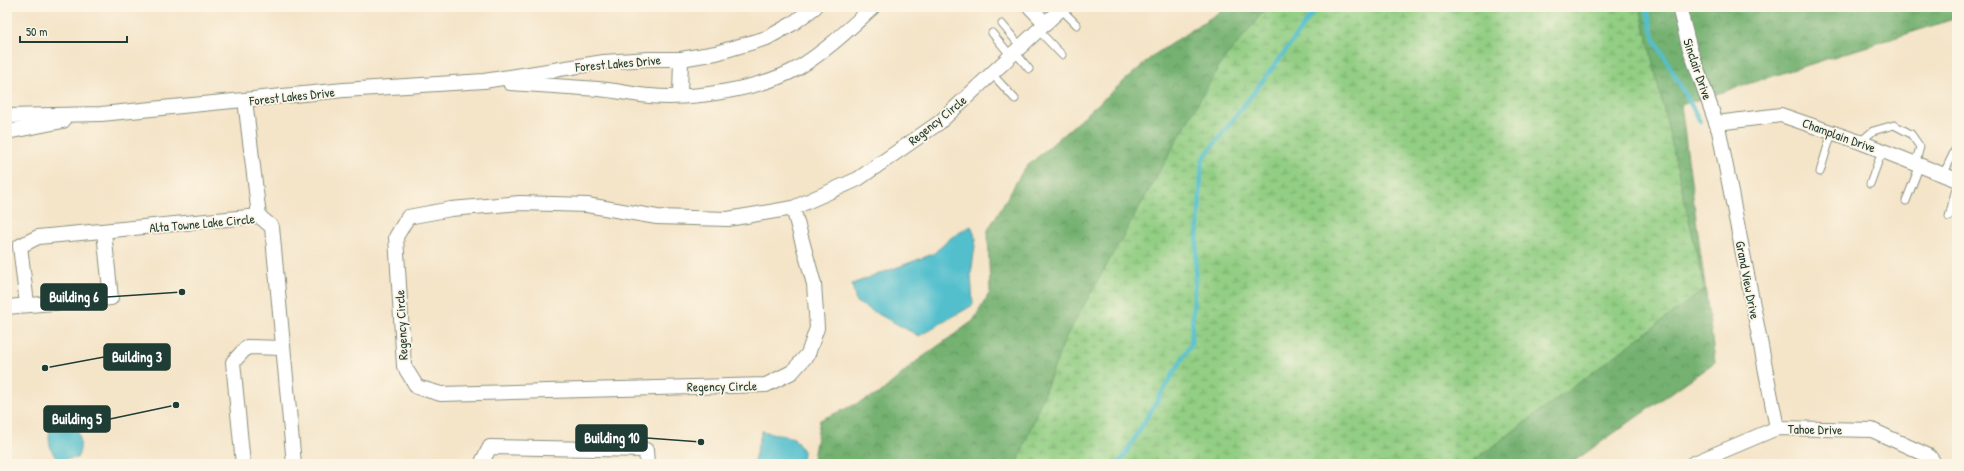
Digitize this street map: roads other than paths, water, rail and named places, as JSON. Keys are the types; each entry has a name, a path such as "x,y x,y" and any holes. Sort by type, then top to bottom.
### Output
{"street":[{"name":"Forest Lakes Drive","path":"7,116 101,114 344,90 484,81 604,62 649,59 681,59 722,52 767,38 792,24 815,7"},
{"name":"Forest Lakes Drive","path":"484,81 600,89 650,96 720,92 756,84 796,69 820,54 873,7"},
{"path":"1030,7 1042,27"},
{"name":"Sinclair Drive","path":"1679,7 1689,46 1718,127"},
{"name":"Regency Circle","path":"793,208 814,284 817,328 808,354 792,372 766,385 441,394 417,387 404,366 396,237 408,216 450,209 520,204 587,205 657,217 728,219 793,208 858,179 940,122 1062,8"},
{"name":"Forest Lakes Drive","path":"680,95 681,59"},
{"path":"245,100 259,216"},
{"name":"Forest Lakes Drive","path":"7,132 101,114"},
{"name":"Champlain Drive","path":"1718,127 1781,115 1860,142 1957,180"},
{"name":"Grand View Drive","path":"1718,127 1777,428"},
{"name":"Alta Towne Lake Circle","path":"27,304 20,246 38,237 104,232 259,216 272,227 294,464"},
{"path":"7,307 27,304 111,298 104,232"},
{"path":"243,464 233,362 247,347 284,348"},
{"name":"Tahoe Drive","path":"1692,464 1777,428 1872,430 1929,456 1935,464"},
{"path":"483,464 483,460 490,447 646,450 647,464"}],"lane":[{"path":"1062,8 1077,25"},
{"path":"1002,24 1016,52 1029,69"},
{"path":"1042,27 1062,55"},
{"path":"992,33 1016,52"},
{"path":"992,74 1015,99"},
{"path":"1860,142 1873,131 1894,125 1911,134 1920,147 1917,164 1906,201"},
{"path":"1820,172 1832,132"},
{"path":"1943,175 1957,146"},
{"path":"1870,184 1882,151"},
{"path":"1949,217 1957,184"}],"water":[{"path":"971,226 976,239 971,274 973,305 919,336 856,302 852,284 933,254 952,237"},
{"path":"70,423 79,434 79,454 77,458 58,460 51,448 49,439 50,430 52,426"},
{"path":"762,431 794,438 803,451 802,464 753,464"}],"waterway":[{"path":"1119,464 1191,344 1202,160 1284,53 1317,7"},
{"path":"1646,7 1654,38 1700,121"}],"place":[{"name":"Building 6","path":"182,292"},
{"name":"Building 3","path":"45,368"},
{"name":"Building 5","path":"176,405"},
{"name":"Building 10","path":"701,442"}]}
